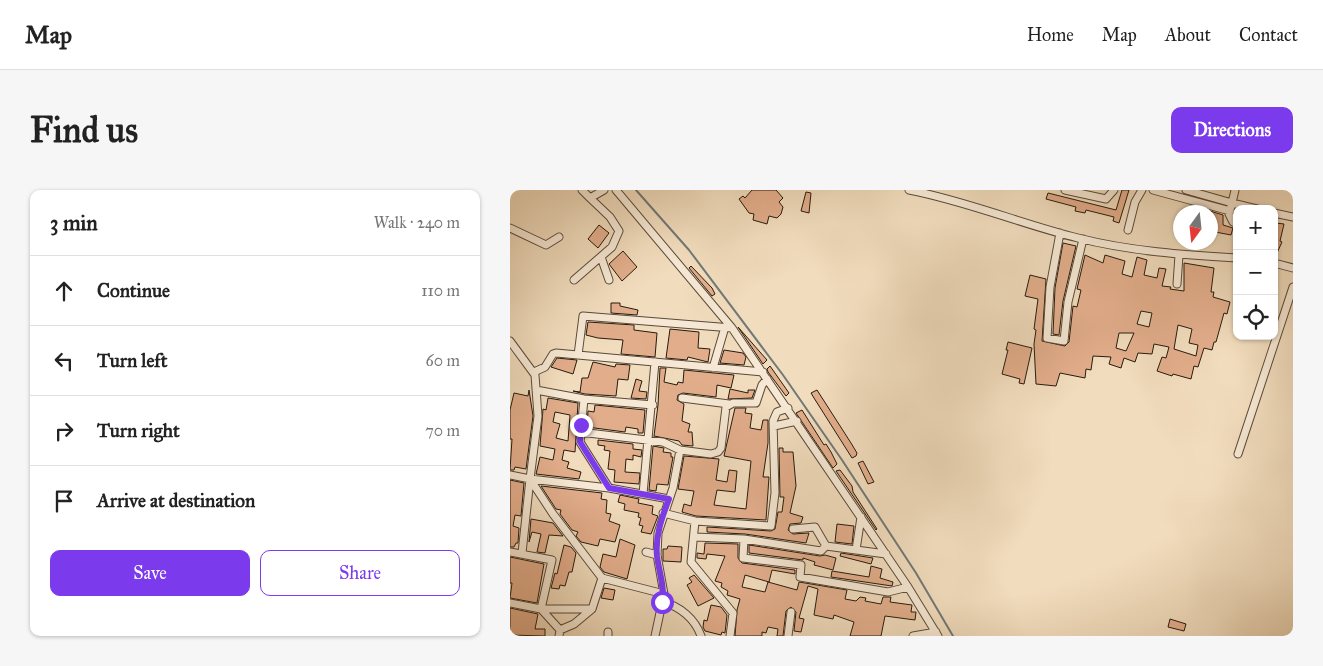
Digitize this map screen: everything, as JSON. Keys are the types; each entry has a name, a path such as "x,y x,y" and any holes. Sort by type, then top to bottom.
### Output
{"street":[{"path":"574,280 612,247 618,231 610,217 582,190"},
{"path":"590,198 604,190"},
{"path":"616,190 728,327 765,376 886,554 937,634 913,636"},
{"path":"909,190 961,202 1083,239 1179,254 1233,258"},
{"path":"1065,190 1106,199 1114,190"},
{"path":"1128,230 1135,202 1142,190"},
{"path":"1153,190 1230,211"},
{"path":"1186,190 1240,205"},
{"path":"1233,222 1230,211 1236,190"},
{"path":"1278,214 1293,217"},
{"path":"510,228 546,245 559,237"},
{"path":"1060,233 1050,287 1047,338 1064,341 1068,302 1083,239"},
{"path":"1177,284 1179,254"},
{"path":"601,257 609,280"},
{"path":"1278,264 1293,268"},
{"path":"1238,454 1293,287"},
{"path":"578,355 583,316 728,327"},
{"path":"713,368 728,327"},
{"path":"510,341 534,372 538,416 522,554"},
{"path":"534,372 545,367 553,354 713,368 765,376"},
{"path":"643,494 653,405 655,362"},
{"path":"682,398 729,404 756,403 765,376"},
{"path":"536,390 584,399 653,405"},
{"path":"584,399 580,442 609,488"},
{"path":"580,432 663,442 680,450 711,454 718,452 721,448 726,407 729,404"},
{"path":"663,513 695,521 772,526 775,493 774,426 777,412 788,408"},
{"path":"774,426 797,421"},
{"path":"656,636 664,594 657,555 658,533 669,499 680,450"},
{"path":"510,475 609,488 669,499"},
{"path":"530,478 553,514 602,578 664,594"},
{"path":"856,550 861,517"},
{"path":"695,521 695,537 690,557 691,562 732,613 730,636"},
{"path":"793,529 815,527 826,546"},
{"path":"695,537 744,539 821,551 826,546"},
{"path":"744,539 742,558 802,565 800,577 888,592 908,587"},
{"path":"826,546 886,554"},
{"path":"510,552 552,560 541,609"},
{"path":"646,552 657,555"},
{"path":"541,609 560,633 592,609 602,578"},
{"path":"662,602 676,605 698,626 701,636"},
{"path":"510,603 541,609 592,609"},
{"path":"788,636 791,612"}],"building":[{"path":"752,190 776,190 783,198 779,202 783,207 781,214 777,218 769,216 767,224 753,220 754,214 749,213 739,199 743,196 745,198"},
{"path":"1122,190 1129,190 1119,223 1113,221 1114,217 1086,210 1085,213 1075,211 1076,207 1046,199 1048,193 1116,210"},
{"path":"806,192 811,193 809,213 801,211"},
{"path":"1218,213 1223,215 1223,225 1233,228 1231,235 1218,233"},
{"path":"1278,223 1284,224 1280,241 1282,242 1278,251"},
{"path":"599,225 609,233 598,248 588,239"},
{"path":"1063,243 1076,246 1063,301 1059,335 1053,334 1055,288"},
{"path":"623,251 637,267 622,281 609,264"},
{"path":"1085,255 1103,263 1105,255 1125,261 1122,274 1132,277 1137,257 1147,260 1144,275 1157,278 1159,268 1166,269 1162,286 1184,291 1184,263 1214,268 1211,292 1214,292 1213,297 1230,302 1227,314 1224,313 1212,350 1204,348 1198,367 1194,366 1191,379 1157,371 1162,357 1166,358 1169,347 1154,344 1152,354 1138,353 1135,362 1124,358 1121,368 1109,364 1111,357 1093,356 1091,370 1086,369 1085,378 1060,373 1056,386 1036,384 1034,344 1036,330 1034,329 1038,299 1025,296 1030,275 1046,279 1042,341 1065,346 1069,342 1073,306 1077,307 1081,290 1077,289","holes":["1141,311 1152,313 1149,327 1137,324","1178,325 1192,329 1189,343 1198,345 1196,356 1174,349","1119,333 1134,333 1126,351 1116,348"]},
{"path":"691,266 712,288 715,294 712,296 689,268"},
{"path":"611,303 620,303 620,306 638,310 637,315 611,313"},
{"path":"588,322 634,325 634,330 657,333 655,357 621,354 623,340 586,335"},
{"path":"738,327 767,360 763,364"},
{"path":"670,329 699,332 698,348 710,349 708,362 688,357 687,360 666,358"},
{"path":"1008,342 1032,348 1024,384 1019,383 1020,379 1002,374"},
{"path":"724,350 743,353 746,357 744,365 720,363"},
{"path":"557,358 577,360 573,374 551,367"},
{"path":"593,362 615,367 616,364 630,365 628,380 618,379 616,396 585,394 573,391 580,392 582,378 588,378"},
{"path":"770,366 789,393 786,396 768,372 767,369"},
{"path":"660,368 666,368 664,382 677,385 678,382 683,383 684,370 734,375 731,388 717,385 716,397 683,393 678,395 677,400 684,404 682,421 690,424 688,432 692,432 693,446 682,445 679,441 654,436"},
{"path":"636,379 642,381 639,391 647,392 646,399 631,398"},
{"path":"730,389 748,393 748,390 755,390 752,398 728,399"},
{"path":"529,390 533,416 526,469 515,467 514,470 510,470 512,439 510,439 510,410 514,393 528,396"},
{"path":"817,390 857,453 856,456 852,458 811,393"},
{"path":"548,398 578,403 575,452 564,450 562,460 569,462 567,468 581,472 579,479 536,474 540,457 553,460 555,449 540,446 543,409 546,410","holes":["555,412 570,415 568,441 556,438 560,424 553,422"]},
{"path":"595,405 645,410 643,433 638,433 638,429 626,427 625,432 587,427 588,411 594,412"},
{"path":"735,408 746,408 745,413 752,414 750,428 761,430 763,420 768,420 768,443 763,477 769,477 766,520 696,516 682,512 684,504 691,506 694,491 678,489 684,456 719,459 716,480 727,482 729,470 737,471 735,492 717,490 714,505 746,509 751,461 724,456"},
{"path":"802,410 824,445 826,444 831,452 837,464 833,468 796,413"},
{"path":"598,440 633,444 633,449 642,450 641,457 633,455 633,460 626,459 625,472 640,473 639,484 614,482 615,470 608,469 610,451 604,450 605,446 598,445"},
{"path":"653,446 664,448 663,452 671,453 671,457 673,457 668,485 657,484 656,491 649,490"},
{"path":"779,448 783,448 783,452 793,452 796,486 790,513 803,517 801,523 790,524 788,530 793,534 809,533 806,543 745,534 707,532 707,527 771,531 775,529 778,512 782,512 784,497 780,497"},
{"path":"863,461 874,482 868,484 858,463"},
{"path":"840,470 852,486 853,492 876,530 836,471"},
{"path":"510,480 524,483 521,516 515,515 513,526 519,528 518,543 514,547 510,547"},
{"path":"541,486 602,493 601,499 607,500 606,513 611,514 609,521 620,525 615,542 600,539 598,546 581,542 576,536 578,532 572,530 560,514 561,510 556,509"},
{"path":"620,495 639,499 638,503 653,506 652,514 658,516 651,534 641,532 643,526 639,525 641,518 638,517 639,513 624,510 625,504 618,502"},
{"path":"531,519 553,523 563,536 549,535 545,553 537,552 541,534 532,532 529,542"},
{"path":"837,524 854,526 852,544 835,542"},
{"path":"620,539 635,545 627,579 604,572 600,567 603,554 616,557"},
{"path":"705,543 738,544 738,558 742,563 795,570 795,574 772,570 769,582 745,575 742,587 765,592 768,582 797,590 799,582 847,590 845,599 856,601 860,597 866,598 865,601 881,604 883,597 891,597 890,602 912,605 911,612 916,612 915,620 885,616 881,636 850,636 854,622 834,615 833,619 814,615 818,589 808,586 799,618 804,619 801,632 794,631 796,612 791,607 786,611 783,636 777,636 778,629 768,627 766,633 762,632 762,636 735,636 740,599 727,595 728,591 721,587 722,583 715,581 725,556 707,554 706,559 697,558 697,553 704,554"},
{"path":"564,545 571,547 576,553 572,572 569,572 565,586 560,585 559,589 551,588 555,573 557,574"},
{"path":"749,545 836,558 833,570 814,565 815,562 803,558 803,560 749,553"},
{"path":"668,546 682,547 681,562 663,561 663,549 667,549"},
{"path":"841,553 873,558 871,564 840,556"},
{"path":"510,557 544,564 537,603 510,598 512,583 510,583"},
{"path":"871,566 882,569 880,578 893,582 892,586 831,577 832,571 869,577"},
{"path":"694,575 714,598 698,606 687,585 692,582 689,578"},
{"path":"604,588 615,590 613,600 601,598"},
{"path":"711,605 721,607 727,615 725,633 722,632 721,635 705,631 703,627 704,620 707,621"},
{"path":"510,608 538,614 535,629 545,629 545,636 510,635"},
{"path":"1170,619 1186,624 1184,631 1168,627"}],"waterway":[{"path":"636,190 689,250 783,375 842,460 916,573 953,636"}],"route":[{"path":"581,425 580,442 609,488 669,499 658,533 657,555 664,594 662,602"}]}
